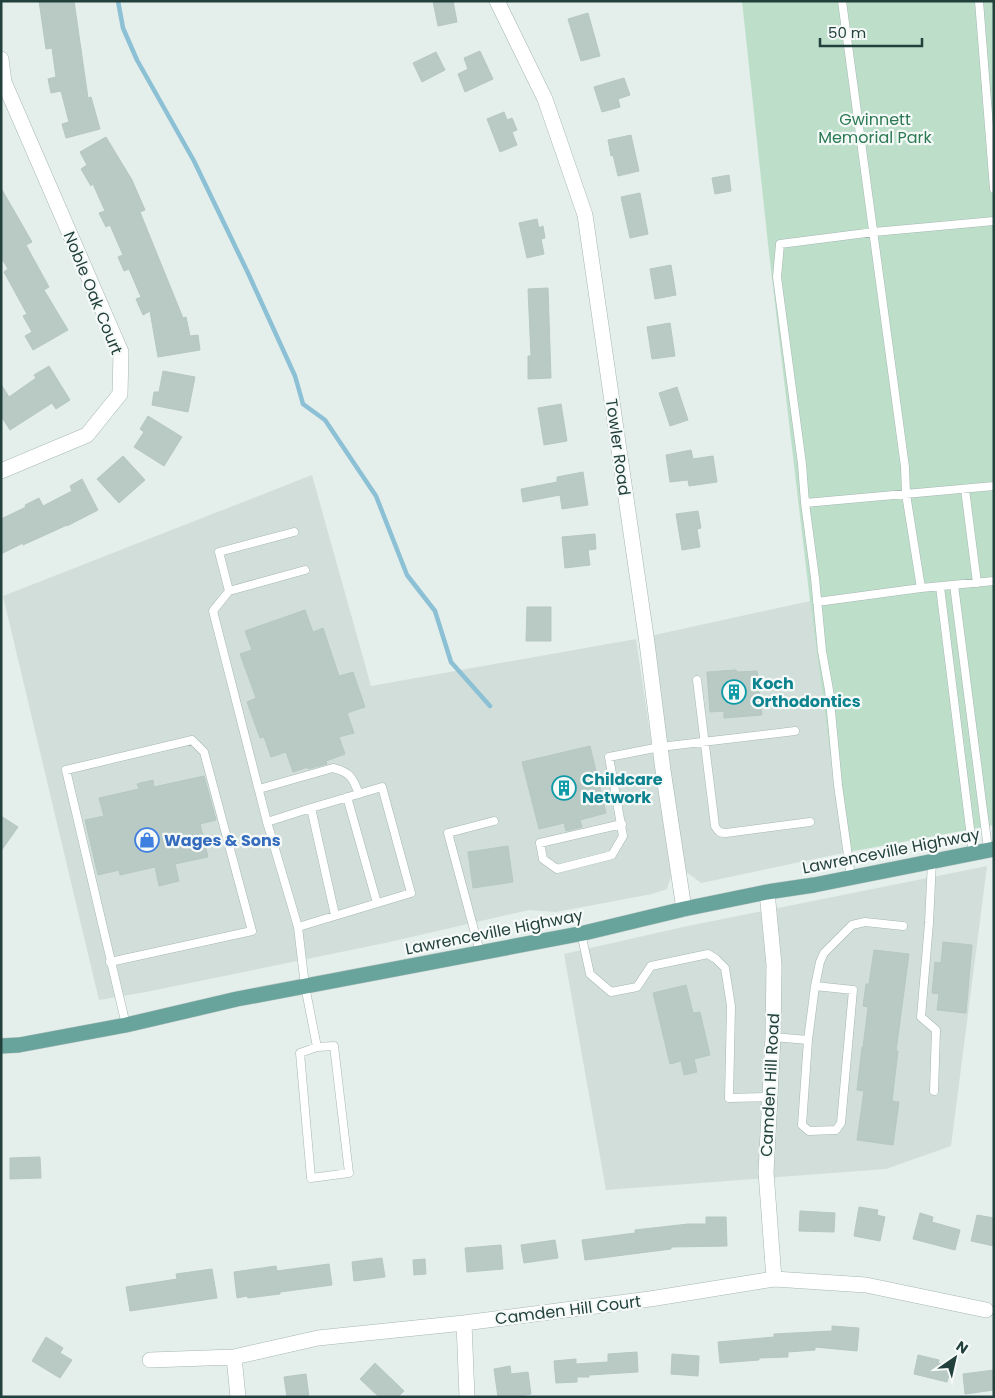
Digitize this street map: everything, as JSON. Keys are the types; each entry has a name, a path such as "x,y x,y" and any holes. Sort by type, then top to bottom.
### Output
{"main road":[{"name":"Lawrenceville Highway","path":"1,1046 19,1045 126,1024 237,999 581,933 684,909 985,850"}],"street":[{"name":"Towler Road","path":"497,1 546,99 585,214 684,909"},
{"name":"Noble Oak Court","path":"1,58 4,82 121,352 120,394 87,436 1,471"},
{"name":"Camden Hill Road","path":"767,892 774,965 773,1037 766,1172 774,1279"},
{"name":"Camden Hill Court","path":"150,1360 234,1357 318,1338 464,1323 650,1299 774,1279 866,1285 986,1310"},
{"path":"464,1323 467,1397"},
{"path":"234,1357 238,1397"}],"lane":[{"path":"842,1 905,467 906,494 921,588"},
{"path":"979,1 994,189"},
{"path":"852,877 838,785 829,690 822,651 802,464 777,277 780,244 874,232 994,221"},
{"path":"805,504 994,486"},
{"path":"966,489 977,583"},
{"path":"229,591 219,552 294,532"},
{"path":"304,570 229,591 213,611 259,790 298,926 306,986 318,1047"},
{"path":"817,602 921,588 994,581"},
{"path":"954,585 985,850"},
{"path":"940,587 985,850"},
{"path":"697,680 718,831 726,833 810,822"},
{"path":"622,824 540,843 543,859 557,869 612,855 623,836 622,824 609,756 660,747 795,731"},
{"path":"110,962 252,931 204,752 192,740 66,770 110,962 126,1024"},
{"path":"259,790 334,768 344,771 350,776 359,794"},
{"path":"268,822 382,787 411,893 298,926"},
{"path":"347,797 377,903"},
{"path":"311,808 335,915"},
{"path":"480,952 448,833 494,821"},
{"path":"932,861 921,1017 936,1030 934,1091"},
{"path":"815,986 854,990 841,1123 836,1130 809,1130 802,1125 808,1040 815,986 820,962 824,953 852,926 865,922 903,926"},
{"path":"581,933 590,974 611,992 638,987 651,966 708,954 716,959 725,968 731,1006 729,1098 769,1096"},
{"path":"773,1037 808,1040"},
{"path":"334,1046 348,1174 312,1178 300,1053 318,1047 334,1046"}],"shaded area":[{"path":"312,475 371,686 636,639 671,876 667,889 652,894 556,912 529,910 385,943 99,1000 3,596"},
{"path":"810,601 843,853 701,883 685,871 650,636"},
{"path":"987,866 951,1146 886,1169 606,1190 564,954 683,927"}],"green space":[{"name":"Gwinnett Memorial Park","path":"742,1 994,1 994,825 843,853 810,601 768,244"}],"building":[{"path":"39,1 74,1 88,98 91,97 100,129 66,138 62,124 69,122 61,91 51,93 48,79 56,77 52,48 46,49"},
{"path":"433,1 453,1 457,22 438,26"},
{"path":"588,13 600,56 581,61 568,19"},
{"path":"480,51 493,79 465,92 458,74 468,69 464,58"},
{"path":"436,52 445,70 422,82 413,63"},
{"path":"624,78 630,95 618,99 620,107 602,112 594,87"},
{"path":"504,112 507,120 512,118 517,130 512,132 517,145 500,152 487,119"},
{"path":"631,135 639,171 618,176 608,140"},
{"path":"106,137 132,180 145,210 140,212 183,318 186,317 190,336 198,335 200,350 158,357 150,311 143,315 136,299 141,297 129,269 124,271 118,257 123,255 110,225 106,227 99,213 105,211 93,184 91,186 81,169 87,165 80,152"},
{"path":"729,175 731,191 715,194 712,178"},
{"path":"1,188 32,242 26,245 49,287 44,290 68,330 33,350 25,336 32,332 23,316 27,314 4,272 8,269 1,257"},
{"path":"640,193 648,234 630,238 621,197"},
{"path":"537,219 539,228 543,226 545,238 541,239 544,254 527,258 519,223"},
{"path":"671,265 676,295 655,299 650,269"},
{"path":"548,288 551,378 528,379 528,356 531,356 528,289"},
{"path":"670,323 675,356 652,359 647,327"},
{"path":"49,366 70,400 56,409 52,403 10,430 1,416 1,384 9,397 36,378 34,375"},
{"path":"163,371 195,377 188,412 152,405 154,392 159,392"},
{"path":"677,387 688,420 670,426 659,393"},
{"path":"561,404 567,441 544,445 538,408"},
{"path":"148,416 182,437 164,466 134,447 144,432 140,429"},
{"path":"691,450 693,459 713,456 717,482 689,486 688,480 670,482 666,455"},
{"path":"123,456 145,480 119,503 97,479"},
{"path":"583,472 588,505 562,509 560,495 523,502 521,489 557,482 557,477"},
{"path":"82,479 98,510 67,526 23,545 23,543 1,554 1,519 26,507 25,505 39,498 43,506 72,491 70,486"},
{"path":"698,511 701,528 697,529 700,547 682,550 676,514"},
{"path":"595,534 596,549 588,550 590,565 565,568 562,537"},
{"path":"527,607 551,607 551,641 526,641"},
{"path":"305,610 313,632 323,628 339,676 353,672 365,707 347,713 354,733 339,737 345,754 326,761 327,764 293,772 286,752 271,757 264,737 260,738 247,702 256,698 240,654 252,650 245,631"},
{"name":"Koch Orthodontics","path":"736,670 737,672 757,671 762,715 724,718 724,711 710,712 707,672"},
{"name":"Childcare Network","path":"590,746 606,813 580,820 582,827 566,831 564,823 539,829 522,762"},
{"name":"Wages & Sons","path":"204,776 216,820 200,824 208,857 175,864 179,881 159,886 155,867 120,875 119,870 98,875 85,820 104,816 99,798 139,789 137,784 153,780 154,787"},
{"path":"1,816 18,827 1,851"},
{"path":"508,846 513,882 473,888 468,852"},
{"path":"943,942 972,945 966,1013 937,1010 939,994 932,993 935,962 941,963"},
{"path":"874,950 909,954 896,1051 898,1051 892,1101 899,1102 893,1145 857,1140 864,1091 857,1090 868,1007 863,1006 866,984 869,984"},
{"path":"686,985 693,1013 700,1012 710,1055 694,1059 697,1072 684,1075 681,1061 670,1064 653,993"},
{"path":"40,1157 41,1178 10,1179 10,1158"},
{"path":"859,1207 878,1210 877,1215 885,1217 880,1241 854,1236"},
{"path":"800,1211 835,1213 834,1232 799,1231"},
{"path":"920,1213 933,1217 932,1222 960,1230 955,1250 913,1239"},
{"path":"977,1215 994,1218 994,1246 971,1241"},
{"path":"706,1217 726,1217 727,1246 671,1247 671,1249 585,1260 582,1240 635,1233 635,1230 688,1224 706,1224"},
{"path":"555,1240 558,1258 524,1263 521,1245"},
{"path":"501,1245 503,1269 467,1272 465,1248"},
{"path":"382,1258 385,1277 354,1281 352,1262"},
{"path":"425,1259 426,1274 414,1275 413,1260"},
{"path":"329,1264 332,1285 280,1292 280,1294 237,1298 234,1272 276,1266 277,1271"},
{"path":"212,1269 217,1298 130,1311 126,1287 177,1279 176,1274"},
{"path":"832,1326 859,1328 857,1351 815,1347 815,1350 788,1352 788,1357 759,1358 759,1360 720,1363 718,1342 774,1337 774,1334 832,1331"},
{"path":"46,1337 63,1348 60,1353 72,1360 60,1378 32,1361"},
{"path":"637,1352 638,1372 589,1375 589,1377 577,1377 577,1382 556,1383 554,1361 576,1359 576,1364 608,1362 608,1354"},
{"path":"672,1354 699,1356 698,1376 671,1374"},
{"path":"918,1355 939,1360 938,1363 951,1367 947,1382 914,1374"},
{"path":"375,1363 404,1391 398,1397 379,1397 360,1379"},
{"path":"510,1366 511,1374 528,1372 531,1394 498,1397 494,1369"},
{"path":"994,1370 994,1390 965,1394 963,1374"},
{"path":"306,1374 309,1397 287,1397 284,1377"}],"waterway":[{"path":"118,1 123,28 137,60 194,161 295,376 303,404 325,420 376,496 407,575 435,611 451,662 490,706"}],"place":[{"name":"Koch Orthodontics","path":"734,692"},
{"name":"Childcare Network","path":"564,788"},
{"name":"Wages & Sons","path":"147,840"}]}
